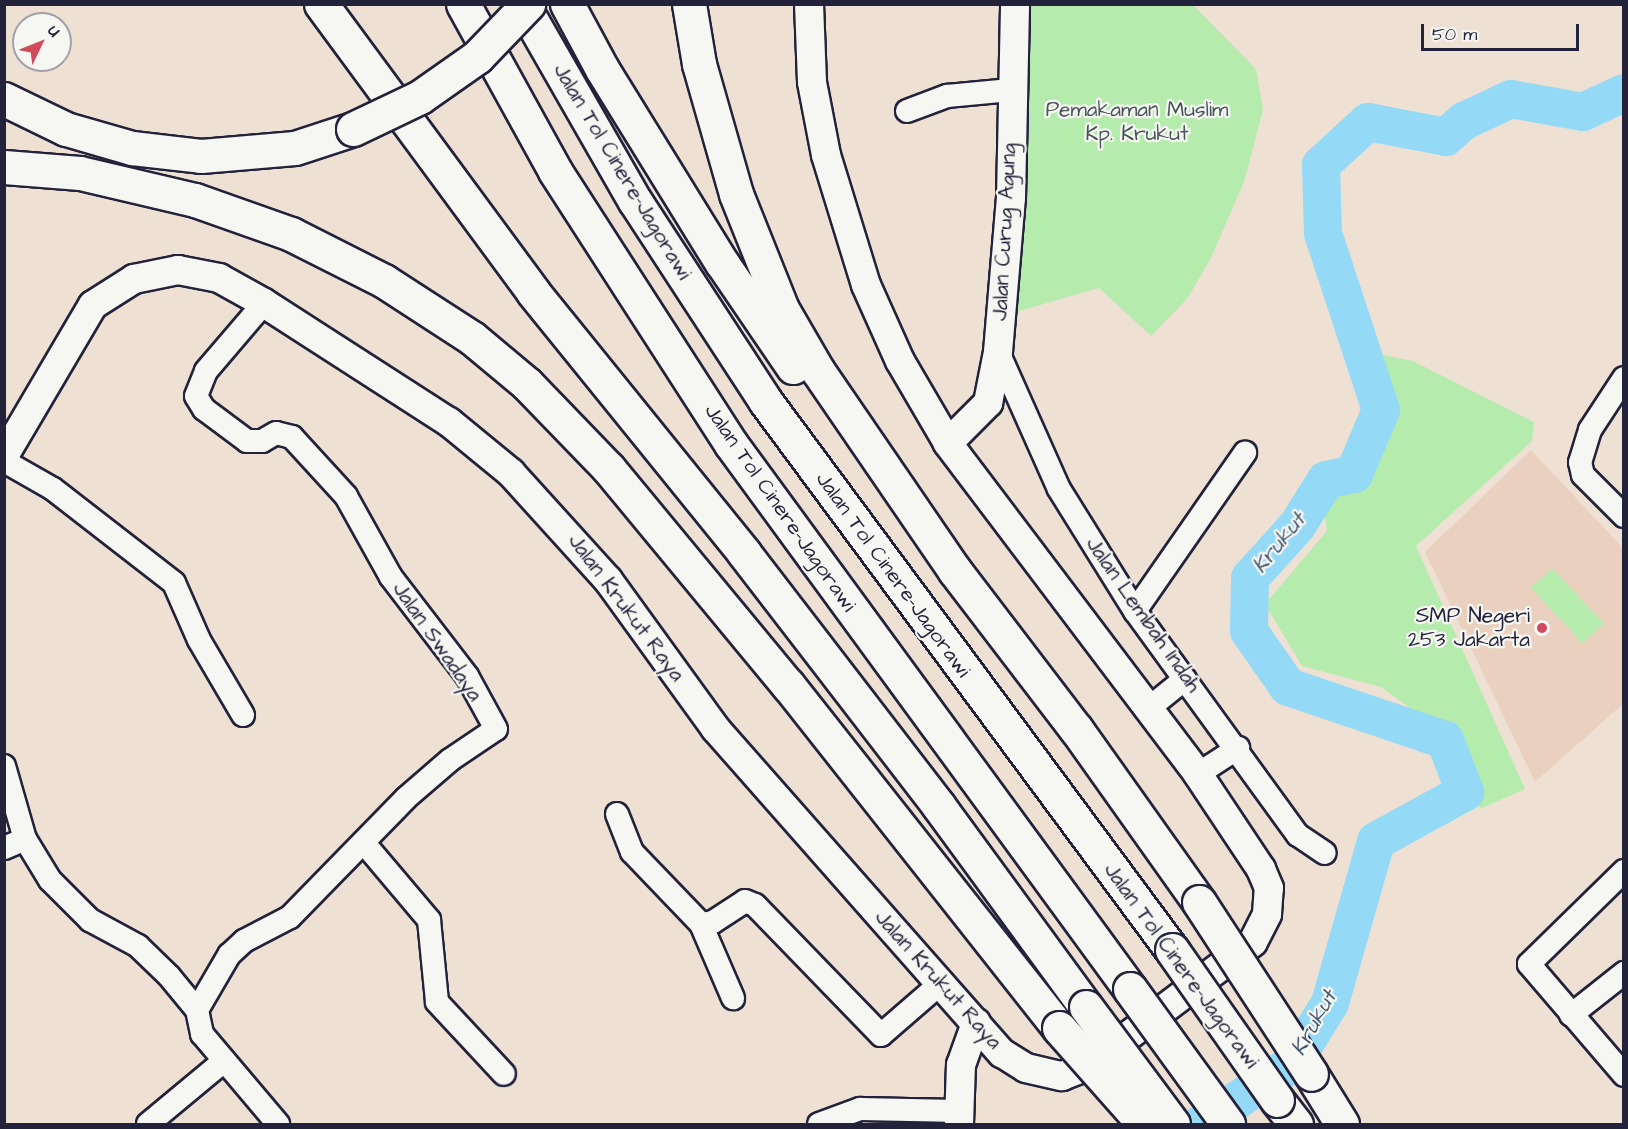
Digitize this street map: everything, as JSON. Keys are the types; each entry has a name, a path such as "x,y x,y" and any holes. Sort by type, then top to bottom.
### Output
{"highway":[{"path":"321,4 533,292 780,600 1173,1125"},
{"name":"Jalan Tol Cinere-Jagorawi","path":"463,4 555,171 731,444 1228,1125"},
{"name":"Jalan Tol Cinere–Jagorawi","path":"522,4 635,201 766,402 1172,950 1286,1112"},
{"path":"4,99 66,129 121,145 201,156 295,148 353,129 420,97 477,57 528,4"},
{"path":"567,4 602,69 722,263 829,420 849,449 955,571"},
{"path":"689,4 699,64 736,194 782,309 818,371 955,571 1076,729 1199,902 1311,1074 1341,1125"},
{"path":"4,167 80,173 195,200 291,234 384,281 472,338 526,384 609,469 788,685 1059,1028 1144,1125"}],"street":[{"name":"Jalan Krukut Raya","path":"8,461 93,305 134,279 178,270 209,276 264,303 449,422 511,473 608,580 715,728 1002,1053 1026,1068 1062,1076 1088,1066 1253,942 1267,914 1269,888 1261,869 1198,774 948,443 900,361 866,285 841,212 812,82 809,4"},
{"name":"Jalan Curug Agung","path":"948,443 988,403 998,352 1011,198 1011,90 1015,4"},
{"path":"907,111 947,96 1011,90"},
{"name":"Jalan Swadaya","path":"197,1010 229,955 244,941 290,917 450,760 496,729 466,676 391,578 346,496 292,437 276,433 262,441 247,441 204,410 196,396 206,371 264,303"},
{"name":"Jalan Lembah Indah","path":"998,352 1059,489 1135,610 1238,748 1298,835 1325,853"},
{"path":"1623,378 1590,430 1580,462 1583,475 1623,516"},
{"path":"1135,610 1245,453"},
{"path":"8,461 36,482 53,489 174,583 199,640 243,715"},
{"path":"1149,708 1185,679"},
{"path":"1198,774 1238,748"},
{"path":"4,766 25,839 50,880 90,920 138,946 197,1010 202,1034 278,1125"},
{"path":"617,814 632,852 701,924 733,998"},
{"path":"4,848 25,839"},
{"path":"364,843 429,920 437,1002 504,1074"},
{"path":"1623,871 1529,964 1623,1075"},
{"path":"701,924 713,922 745,901 755,905 881,1035 941,983"},
{"path":"1570,1015 1623,973"},
{"path":"819,1125 860,1109 959,1118 961,1065 976,1023"},
{"path":"148,1125 224,1061"}],"shaded area":[{"name":"SMP Negeri 253 Jakarta","path":"1531,450 1623,548 1623,704 1535,782 1425,552"}],"green space":[{"name":"Pemakaman Muslim Kp. Krukut","path":"1024,5 1193,5 1256,69 1263,110 1244,182 1211,258 1187,299 1151,336 1099,288 1009,314"},
{"path":"1373,353 1413,361 1534,422 1532,441 1416,546 1525,789 1480,809 1453,729 1429,722 1381,687 1302,666 1265,604 1327,531 1323,504 1332,487 1364,477 1390,408"},
{"path":"1552,568 1604,624 1583,643 1531,588"}],"waterway":[{"name":"Krukut","path":"1201,1124 1293,1063 1330,1003 1376,841 1465,792 1445,740 1288,687 1249,631 1250,578 1297,526 1326,480 1354,474 1381,410 1323,234 1321,165 1368,122 1446,137 1464,121 1511,99 1583,112 1624,93"}],"place":[{"name":"SMP Negeri 253 Jakarta","path":"1542,628"}]}
